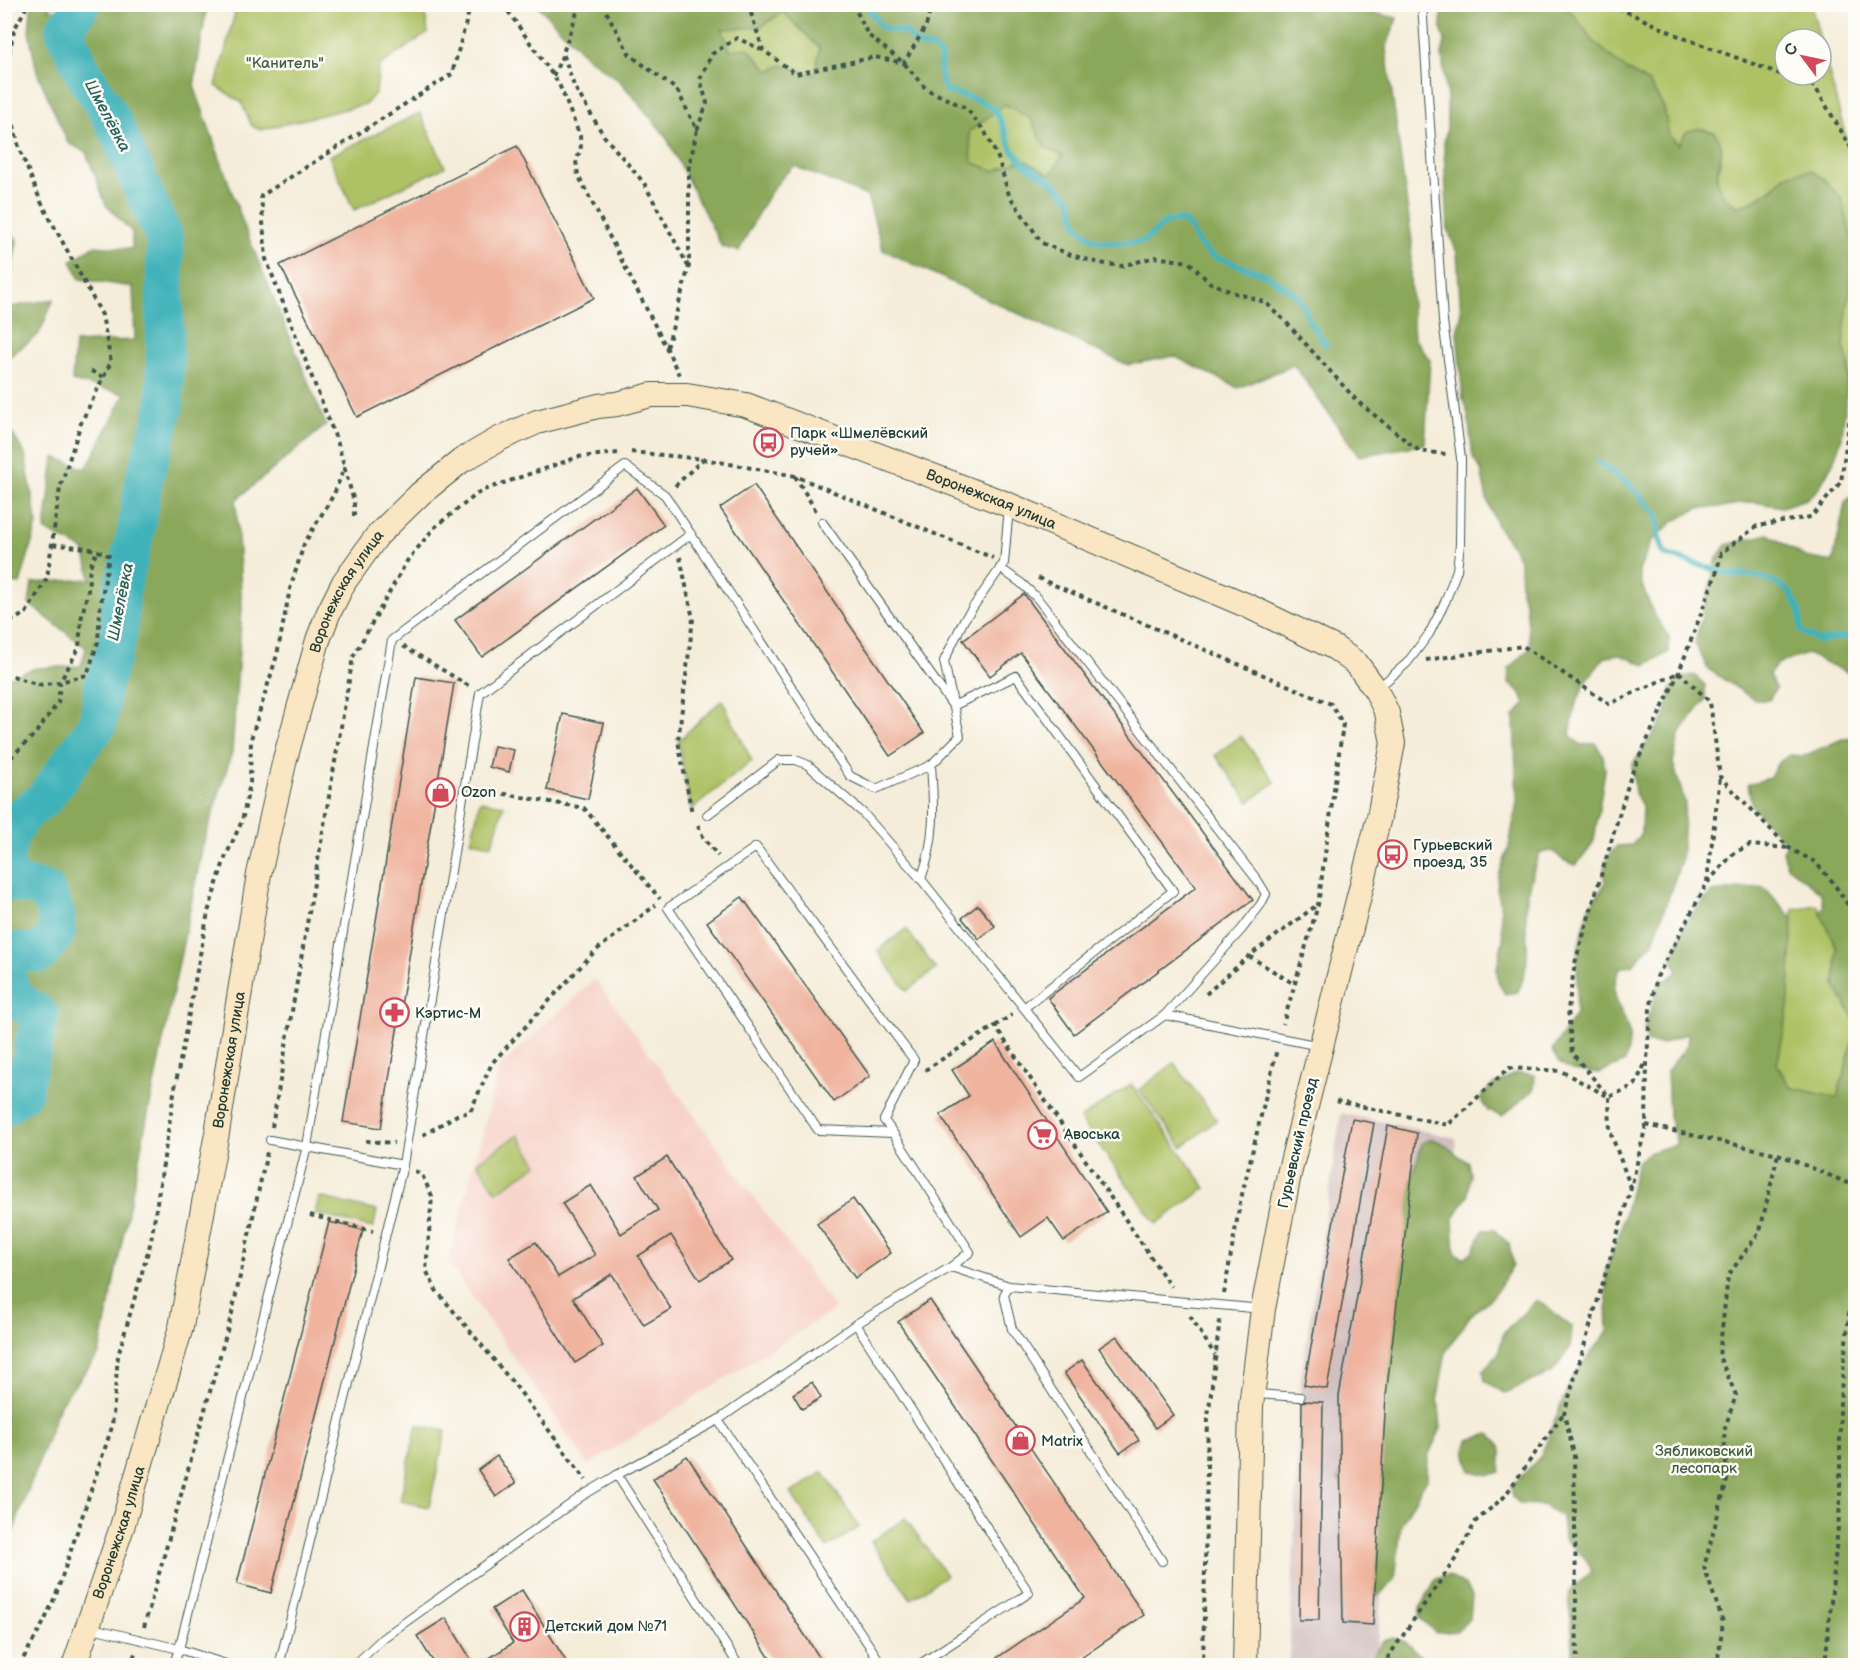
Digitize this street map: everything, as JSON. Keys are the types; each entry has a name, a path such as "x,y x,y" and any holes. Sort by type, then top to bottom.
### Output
{"street":[{"name":"Воронежская улица","path":"74,1665 122,1527 181,1327 217,1132 259,874 285,759 318,640 344,582 377,536 441,475 499,439 537,422 598,406 617,404 651,395 687,395 746,405 1009,505 1248,606 1335,648"},
{"name":"Гурьевский проезд","path":"1245,1665 1252,1394 1263,1309 1289,1174 1379,817 1393,743 1387,713 1376,690 1357,664 1335,648"}],"lane":[{"path":"1376,690 1407,663 1429,634 1445,602 1457,570 1460,544 1461,458 1443,321 1422,4"},
{"path":"172,1665 179,1649 307,1146 392,640 625,466 665,495 850,776 876,789 931,765 960,736 944,662 964,620 1002,565 1009,505"},
{"path":"822,522 953,706"},
{"path":"279,1665 404,1165 480,693 691,534"},
{"path":"707,815 778,760 796,760 808,765 863,813 921,879 1079,1077 1165,1015 1242,929 1266,894 1037,598 1002,565"},
{"path":"953,706 1016,676 1173,891 1024,1008"},
{"path":"921,879 928,858 934,819 931,765"},
{"path":"358,1665 360,1660 383,1638 593,1489 718,1420 855,1324 951,1267 970,1252 893,1133 884,1120 914,1060 756,847 668,908 818,1130 893,1133"},
{"path":"1165,1015 1320,1046"},
{"path":"270,1140 404,1165"},
{"path":"951,1267 1009,1286 1263,1309"},
{"path":"1009,1286 1004,1295 1011,1329 1162,1561"},
{"path":"855,1324 1029,1593 917,1665"},
{"path":"1252,1394 1300,1397"},
{"path":"718,1420 882,1665"},
{"path":"617,1475 739,1665"},
{"path":"88,1627 179,1649 232,1665"}],"path":[{"path":"4,625 26,613 47,578 60,488 81,423 111,362 102,315 41,202 19,148 4,80 14,30 28,4"},
{"path":"354,516 354,502 339,444 266,259 261,196 452,74 471,4"},
{"path":"503,4 559,84 580,136 581,149 576,161 578,175 679,376"},
{"path":"553,76 564,54 580,4"},
{"path":"602,4 630,55 677,90 698,130"},
{"path":"748,4 762,50"},
{"path":"853,4 868,35 904,63 927,89 966,108 986,132 998,158 1009,195 1042,243 1071,255 1099,263 1122,266 1155,257 1189,262 1209,282 1265,302 1358,401 1419,451 1446,454"},
{"path":"904,63 926,26 932,4"},
{"path":"1610,4 1682,36 1815,87 1856,156"},
{"path":"667,349 689,266 689,167 707,103 700,79 712,54 737,38 762,50 796,74 874,57 904,63"},
{"path":"564,54 574,86 604,136 644,183 689,266"},
{"path":"9,142 17,139"},
{"path":"91,371 103,377"},
{"path":"1631,1188 1610,1131 1609,1097 1572,1053 1568,1009 1575,963 1631,775 1679,672 1717,571 1721,553 1757,526 1811,517 1841,482 1856,373"},
{"path":"130,1665 140,1640 232,1313 270,1140 353,657 407,561 435,526 481,491 578,458 626,452 703,459 795,476 1002,565"},
{"path":"665,495 703,459"},
{"path":"19,1665 44,1622 57,1592 112,1427 118,1356 151,1241 174,1094 208,912 225,858 242,821 250,783 251,739 277,655 304,544 334,494 345,466"},
{"path":"795,476 822,522"},
{"path":"4,673 38,685 87,675 98,642 100,609 109,556 96,549 51,544"},
{"path":"678,544 693,620 678,741 691,810 703,837 727,867"},
{"path":"4,764 35,734 58,704 60,682 79,648 90,566 96,549"},
{"path":"1036,577 1331,704 1343,724 1317,905 1280,1037 1240,1203 1222,1306 1208,1417 1203,1665"},
{"path":"392,640 480,693"},
{"path":"1407,663 1523,646 1609,704 1679,672"},
{"path":"1679,672 1710,702 1720,777 1707,883"},
{"path":"1720,777 1789,848 1815,862 1832,881 1856,917"},
{"path":"457,1115 470,1112 492,1063 596,951 662,900 584,808 465,787"},
{"path":"1405,1665 1384,1663 1456,1558 1476,1521 1504,1497 1564,1414 1631,1188 1646,1125 1650,1010 1657,977 1707,883 1734,853 1750,845 1789,848"},
{"path":"1205,994 1249,956 1317,905"},
{"path":"1249,956 1294,984"},
{"path":"901,1085 1024,1008"},
{"path":"995,1026 1216,1355"},
{"path":"1609,1097 1635,1085 1647,1061"},
{"path":"1336,1101 1448,1125 1509,1068 1561,1071 1609,1097"},
{"path":"1646,1125 1778,1154 1848,1183 1856,1182"},
{"path":"1717,1665 1723,1622 1704,1567 1727,1480 1724,1431 1736,1395 1719,1356 1726,1287 1728,1276 1760,1231 1778,1154"},
{"path":"404,1165 422,1175 432,1196 426,1270 436,1290 518,1389 593,1489"},
{"path":"310,1215 386,1234"},
{"path":"1825,1665 1839,1505 1840,1400 1849,1314 1856,1283"},
{"path":"1564,1414 1574,1454 1577,1665"}],"shaded area":[{"path":"595,979 835,1309 588,1465 448,1262 500,1066"},
{"path":"1341,1113 1456,1138 1452,1205 1387,1483 1377,1665 1289,1661 1301,1379"}],"green space":[{"path":"33,4 52,5 48,10 98,8 98,4 207,5 194,86 244,226 326,425 236,500 242,608 232,752 203,845 99,1354 60,1404 5,1553 5,679 36,668 81,666 86,648 29,604 32,583 91,579 84,550 45,530 54,457 86,469 125,394 72,381 75,343 135,340 133,287 80,279 71,261 94,246 132,249 132,232 106,205 86,152 68,143 37,72 29,32"},
{"path":"1335,4 1397,18 1386,49 1412,242 1410,277 1414,338 1430,360 1425,444 1359,456 1294,365 1238,388 1174,356 1128,365 883,250 867,196 794,166 769,195 739,251 722,247 665,135 621,82 586,56 537,5","holes":["783,12 820,48 815,75 783,65 769,71 748,48 730,50 722,29 760,27","1005,104 1031,119 1045,147 1063,156 1050,175 1023,159 994,171 972,162 969,132"]},
{"path":"1556,4 1564,6 1575,16 1592,40 1624,68 1650,84 1664,108 1669,136 1679,145 1686,132 1699,128 1714,132 1722,147 1717,174 1718,186 1720,191 1738,207 1773,189 1783,177 1811,170 1823,178 1842,199 1853,243 1844,332 1844,347 1849,365 1842,437 1833,463 1819,488 1809,498 1782,507 1754,502 1726,507 1698,508 1673,522 1651,542 1639,571 1653,613 1669,637 1669,652 1645,665 1618,654 1604,658 1587,680 1575,706 1570,735 1581,745 1595,743 1603,755 1605,770 1594,841 1576,865 1563,860 1553,851 1539,853 1527,901 1527,959 1523,980 1518,992 1505,994 1498,982 1497,968 1503,939 1497,889 1499,875 1509,847 1517,802 1514,716 1525,705 1520,692 1508,683 1509,669 1530,648 1526,605 1521,591 1520,562 1514,548 1497,526 1487,499 1481,470 1473,458 1468,414 1463,400 1457,332 1461,316 1457,253 1448,230 1444,143 1447,128 1447,98 1442,55 1445,41 1441,27 1442,5"},
{"name":"\"Канитель\"","path":"237,5 424,5 428,33 379,66 376,92 366,104 260,130 252,126 241,102 216,86"},
{"path":"1556,5 1811,5 1817,27 1773,27 1773,87 1833,87 1855,171 1856,341 1846,394 1849,365 1844,347 1844,332 1853,243 1783,177 1768,191 1751,201 1738,207 1731,202 1719,187 1718,174 1721,158 1686,132 1680,145 1669,136 1664,108 1650,84 1624,68 1592,40 1575,16 1564,6"},
{"path":"783,12 820,48 815,75 783,65 769,71 748,49 730,51 721,29 760,27"},
{"path":"1005,103 1031,119 1045,147 1063,156 1050,175 1023,159 994,171 972,162 969,132"},
{"path":"420,113 445,167 354,210 329,156"},
{"path":"4,227 17,240 6,308 54,299 39,334 5,360"},
{"path":"5,422 25,454 37,525 20,584 5,582"},
{"path":"1855,490 1855,676 1807,654 1777,664 1769,675 1776,688 1769,700 1755,700 1708,669 1695,643 1717,558 1726,545 1768,534 1805,557 1833,562 1845,503"},
{"path":"1694,675 1705,685 1705,700 1679,735 1673,763 1685,803 1681,861 1653,942 1633,964 1620,968 1616,979 1615,995 1629,1036 1625,1062 1600,1073 1572,1070 1559,1063 1552,1051 1576,1014 1578,950 1589,908 1605,884 1604,868 1607,859 1617,846 1632,845 1641,834 1642,806 1635,793 1632,765 1665,717 1671,689 1681,678"},
{"path":"722,700 752,761 691,810 678,741"},
{"path":"1241,736 1275,782 1249,802 1215,755"},
{"path":"1856,738 1855,1021 1835,985 1837,948 1820,912 1824,905 1820,892 1787,866 1783,851 1787,844 1752,806 1748,784 1770,778 1777,764 1789,755 1804,756 1842,739"},
{"path":"480,801 504,805 492,845 471,841"},
{"name":"Зябликовский лесопарк","path":"1759,887 1766,889 1793,919 1788,1010 1777,1065 1790,1087 1837,1098 1855,1033 1855,1665 1574,1665 1569,1592 1592,1571 1585,1558 1564,1539 1562,1516 1542,1505 1520,1504 1513,1497 1511,1487 1541,1456 1571,1379 1608,1331 1606,1270 1621,1229 1637,1162 1648,1153 1677,1144 1669,1116 1667,1071 1687,1046 1688,1033 1662,1044 1648,1043 1644,1029 1659,985 1678,972 1672,958 1687,920 1712,892"},
{"path":"1817,905 1837,948 1835,985 1855,1021 1855,1033 1837,1098 1790,1087 1777,1065 1788,1010 1793,909"},
{"path":"906,929 936,969 907,991 877,951"},
{"path":"1174,1063 1217,1120 1182,1147 1139,1090"},
{"path":"1516,1073 1535,1075 1534,1090 1502,1116 1488,1111 1480,1099 1490,1087"},
{"path":"1131,1084 1206,1188 1156,1224 1080,1119"},
{"path":"518,1135 538,1164 497,1192 477,1162"},
{"path":"1432,1139 1442,1143 1468,1163 1470,1173 1468,1195 1453,1219 1455,1253 1464,1258 1473,1251 1483,1230 1494,1230 1509,1244 1513,1265 1494,1295 1470,1316 1446,1351 1438,1396 1441,1428 1428,1456 1427,1478 1401,1525 1395,1580 1379,1595 1369,1594 1353,1496 1338,1480 1357,1428 1405,1206 1422,1143"},
{"path":"319,1197 377,1211 373,1228 315,1214"},
{"path":"1537,1300 1572,1327 1570,1348 1552,1373 1504,1393 1485,1381 1483,1370 1498,1354 1504,1332"},
{"path":"417,1425 446,1431 429,1507 400,1501"},
{"path":"1489,1434 1500,1446 1500,1472 1490,1475 1470,1471 1465,1450 1468,1440"},
{"path":"823,1472 859,1527 827,1548 791,1493"},
{"path":"905,1518 946,1575 911,1599 871,1542"},
{"path":"1447,1575 1466,1586 1472,1596 1470,1618 1457,1631 1436,1633 1420,1618 1420,1607 1436,1579"},
{"path":"1394,1638 1405,1642 1430,1665 1367,1665 1383,1641"}],"building":[{"path":"517,146 594,298 357,417 280,265"},
{"path":"754,485 924,733 890,756 720,508"},
{"path":"637,488 664,525 482,657 455,620"},
{"path":"1024,594 1253,900 1074,1034 1048,998 1196,887 1021,653 990,676 963,640"},
{"path":"416,677 454,683 381,1128 343,1122"},
{"path":"563,714 604,723 588,799 547,790"},
{"path":"494,746 514,750 509,772 489,767"},
{"path":"742,897 870,1076 834,1102 707,922"},
{"path":"978,905 995,926 979,939 962,918"},
{"path":"995,1042 1107,1212 1064,1241 1048,1218 1021,1237 940,1115 969,1096 952,1070"},
{"path":"1352,1119 1374,1123 1327,1389 1304,1385"},
{"path":"1388,1126 1417,1133 1386,1396 1373,1625 1343,1623 1339,1396"},
{"path":"667,1157 731,1260 700,1280 671,1235 638,1256 671,1309 644,1325 612,1274 573,1298 603,1346 575,1363 509,1258 536,1242 558,1277 595,1255 562,1203 591,1185 621,1234 658,1210 637,1176"},
{"path":"853,1199 891,1253 855,1278 817,1224"},
{"path":"329,1222 363,1230 271,1593 237,1584"},
{"path":"930,1300 1144,1615 1069,1666 985,1666 1085,1598 898,1322"},
{"path":"1117,1336 1173,1415 1155,1428 1099,1348"},
{"path":"1082,1360 1139,1440 1120,1453 1064,1373"},
{"path":"812,1382 821,1398 802,1409 793,1394"},
{"path":"1302,1401 1323,1402 1319,1620 1299,1620"},
{"path":"497,1456 516,1483 496,1497 478,1470"},
{"path":"687,1456 825,1666 775,1666 653,1479"},
{"name":"Детский дом №71","path":"522,1590 569,1666 477,1666 513,1643 492,1609"},
{"path":"446,1618 475,1666 436,1666 417,1636"}],"waterway":[{"name":"Шмелёвка","path":"4,1107 23,1093 40,1015 13,996 5,969 18,951 40,954 57,932 56,914 46,890 18,884 8,877 5,860 9,839 22,815 44,799 98,725 103,684 119,632 121,593 136,531 144,480 165,407 165,240 112,119 84,74 64,30 82,4"},
{"path":"870,4 869,9 882,28 906,32 917,45 932,47 941,56 940,74 946,91 978,100 993,108 1013,151 1026,165 1049,179 1070,199 1077,225 1094,240 1114,243 1143,242 1166,222 1180,220 1190,226 1196,241 1212,256 1267,275 1299,297 1311,323 1326,345"},
{"path":"1598,462 1630,485 1658,515 1658,535 1664,554 1732,575 1752,575 1772,581 1790,592 1800,611 1801,631 1819,641 1856,635"}],"place":[{"name":"Парк «Шмелёвский ручей»","path":"769,442"},
{"name":"Ozon","path":"440,792"},
{"name":"Гурьевский проезд, 35","path":"1392,854"},
{"name":"Кэртис-М","path":"394,1013"},
{"name":"Авоська","path":"1043,1134"},
{"name":"Matrix","path":"1020,1441"},
{"name":"Детский дом №71","path":"524,1626"}]}
